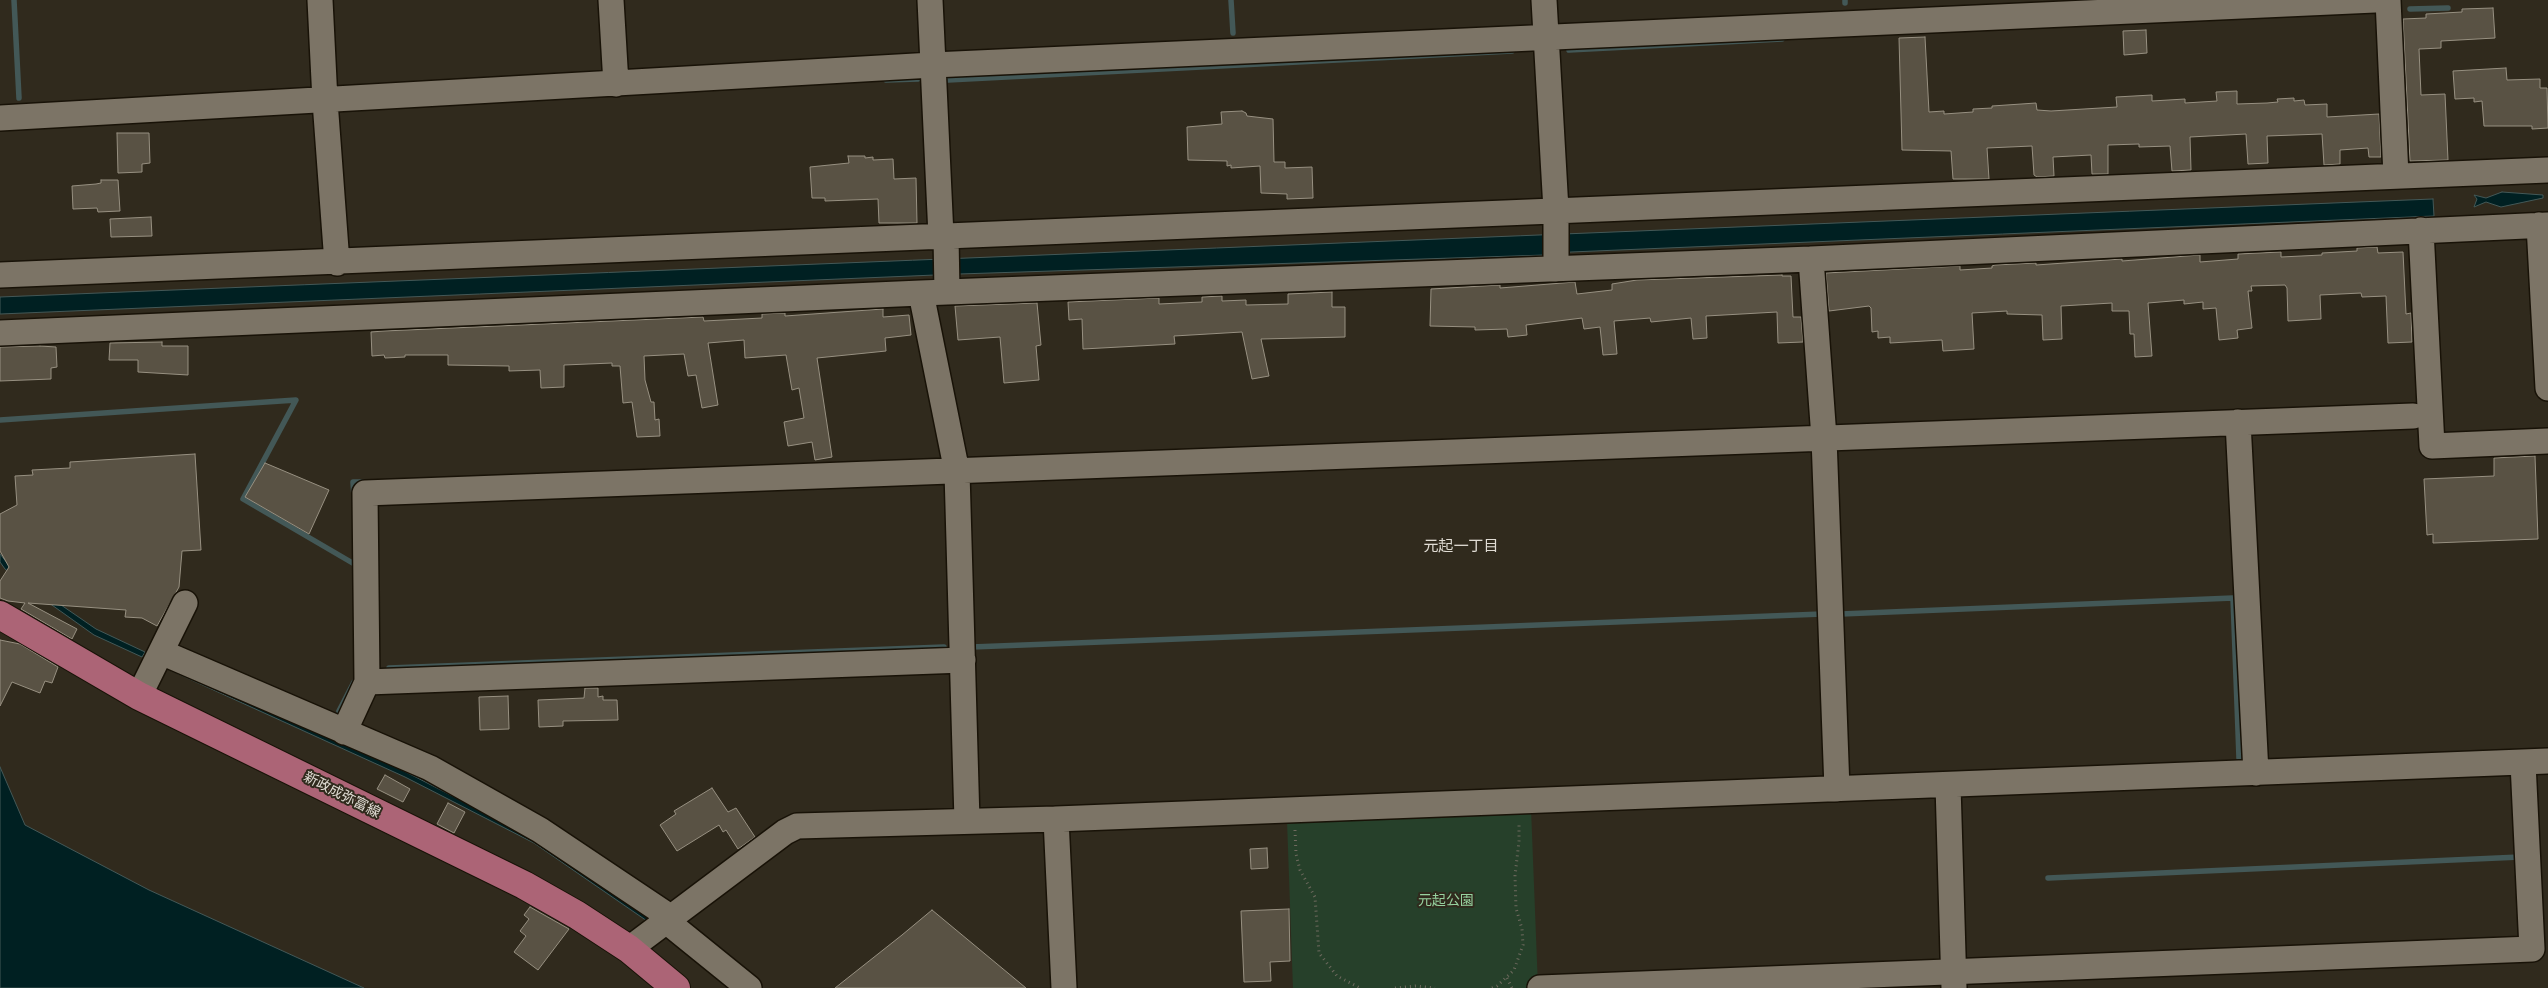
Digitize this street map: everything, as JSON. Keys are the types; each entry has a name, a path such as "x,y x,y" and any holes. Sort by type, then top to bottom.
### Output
{"main road":[{"name":"新政成弥富線","path":"0,615 17,627 139,696 287,766 524,885 577,915 628,949 676,988"}],"street":[{"path":"320,0 324,101 338,262"},
{"path":"611,0 616,84"},
{"path":"930,0 946,288"},
{"path":"1544,0 1556,216 1556,264"},
{"path":"0,118 933,65 1546,38 2154,6 2375,0"},
{"path":"2388,0 2396,176"},
{"path":"0,275 1556,216 2548,170"},
{"path":"0,333 921,293 946,288 1556,264 1810,259 2544,225 2548,388"},
{"path":"2421,230 2432,446 2548,441"},
{"path":"1810,259 1824,438 1837,789"},
{"path":"921,293 957,472 967,821"},
{"path":"344,732 366,682 365,494 2413,416"},
{"path":"2238,422 2256,773"},
{"path":"139,696 186,603"},
{"path":"161,652 430,768 540,830 668,918 749,988"},
{"path":"366,682 963,660"},
{"path":"628,949 785,832 797,826 1056,819 2548,761"},
{"path":"1540,988 1954,980 2532,948 2523,763"},
{"path":"1948,785 1954,980"},
{"path":"1056,819 1064,988"}],"path":[{"path":"1492,988 1507,978 1520,958 1523,945 1522,929 1516,908 1514,876 1520,841 1517,801"},
{"path":"1294,810 1296,854 1300,870 1315,897 1319,953 1337,976 1360,988"},
{"path":"1507,978 1512,988"},
{"path":"1395,988 1416,986 1435,988"}],"green space":[{"name":"元起公園","path":"1531,809 1538,988 1293,988 1287,820"}],"water":[{"path":"2502,192 2543,195 2543,198 2501,207 2486,202 2474,207 2477,199 2474,195 2486,198"},
{"path":"2433,199 2434,216 1571,252 1545,255 959,274 0,314 0,297"},
{"path":"0,554 16,574 96,629 145,652 142,657 94,635 28,588 5,569 0,562"},
{"path":"166,662 404,771 534,838 652,916 647,921 534,843 405,777 163,667"},
{"path":"0,767 25,825 149,890 364,988 0,988"}],"building":[{"path":"2493,8 2495,38 2441,41 2441,48 2419,49 2421,95 2445,94 2448,160 2410,161 2403,19 2426,18 2426,14 2462,12 2462,9"},
{"path":"2146,30 2147,53 2124,55 2123,31"},
{"path":"1925,37 1929,112 1944,111 1944,114 1973,112 1973,109 1992,108 1992,106 2036,103 2037,110 2051,111 2117,107 2116,97 2152,95 2152,101 2185,99 2185,103 2217,101 2216,92 2237,91 2237,104 2278,102 2277,99 2294,98 2294,101 2304,100 2305,105 2327,104 2327,117 2379,114 2381,157 2369,157 2368,148 2340,150 2340,164 2324,165 2322,134 2267,136 2268,163 2248,164 2246,134 2190,137 2191,170 2172,171 2170,146 2108,145 2108,174 2092,174 2091,155 2053,157 2054,176 2037,177 2034,175 2032,146 1987,148 1989,179 1953,179 1951,151 1902,150 1899,38"},
{"path":"2506,68 2507,80 2540,79 2540,88 2547,88 2548,128 2484,126 2482,101 2474,102 2474,98 2455,99 2453,71"},
{"path":"1242,111 1247,116 1273,119 1274,162 1285,162 1285,168 1312,167 1313,198 1287,199 1287,194 1261,193 1260,166 1231,168 1231,165 1227,166 1227,161 1188,160 1187,127 1222,124 1221,112"},
{"path":"117,133 149,133 150,163 142,164 142,172 118,173"},
{"path":"848,156 873,157 873,160 893,159 894,179 916,178 917,223 879,223 878,199 825,201 825,198 812,198 810,167 849,163"},
{"path":"101,180 118,180 120,211 98,212 97,208 73,209 72,186 101,183"},
{"path":"151,217 152,236 111,237 110,219"},
{"path":"2377,247 2378,253 2403,252 2406,314 2411,313 2412,342 2388,343 2386,296 2362,297 2361,293 2320,295 2321,319 2288,321 2287,288 2285,285 2251,286 2252,291 2248,291 2252,328 2237,330 2238,338 2219,340 2216,308 2203,309 2203,302 2184,304 2184,300 2148,303 2152,356 2135,357 2134,334 2130,334 2129,311 2112,311 2112,303 2061,306 2062,339 2043,340 2042,315 2007,314 2007,311 1972,313 1974,349 1943,351 1942,340 1890,343 1890,337 1878,338 1878,331 1872,332 1871,308 1869,306 1829,311 1826,273 1960,266 1960,270 1992,268 1995,265 2036,263 2036,265 2122,259 2122,261 2200,255 2200,262 2238,259 2238,254 2281,252 2281,257 2322,255 2322,253 2357,251 2357,248"},
{"path":"1791,276 1793,317 1801,317 1803,342 1778,343 1777,312 1706,316 1707,338 1693,339 1691,318 1651,322 1650,318 1614,321 1617,354 1603,355 1600,327 1584,329 1582,318 1526,325 1527,335 1508,337 1507,329 1475,330 1475,327 1430,326 1431,289 1500,285 1500,288 1575,282 1577,294 1612,290 1612,284 1637,280"},
{"path":"1332,292 1332,307 1345,307 1345,337 1261,339 1269,376 1252,379 1242,332 1174,336 1175,344 1083,349 1082,319 1069,320 1068,302 1159,298 1159,304 1202,302 1202,297 1222,296 1222,301 1246,300 1246,305 1288,304 1288,294"},
{"path":"1037,303 1041,345 1036,346 1039,380 1004,383 1000,337 958,340 955,306"},
{"path":"883,309 883,317 909,315 911,335 885,338 886,351 817,358 832,457 815,460 812,442 788,446 784,422 804,418 799,388 792,390 786,355 745,358 744,340 708,343 718,405 702,408 696,375 688,376 684,354 644,356 645,380 651,402 654,402 655,420 659,419 660,436 637,437 632,402 623,403 620,366 612,366 612,363 564,365 564,387 541,388 540,370 509,371 509,366 448,365 448,355 405,355 405,357 385,358 384,355 372,356 371,332 703,317 704,321 762,318 762,314 785,313 785,316"},
{"path":"162,342 162,346 188,346 188,375 138,372 138,360 109,360 110,343"},
{"path":"0,347 56,347 57,367 51,368 51,379 0,381"},
{"path":"195,454 201,550 182,551 179,587 157,626 142,618 125,617 126,610 28,603 77,629 72,639 21,609 25,603 0,598 0,581 9,567 0,551 0,514 17,505 15,476 33,475 32,470 70,468 70,462"},
{"path":"2535,456 2538,539 2433,543 2433,534 2427,535 2424,479 2494,476 2494,458"},
{"path":"265,463 329,490 309,534 245,497"},
{"path":"0,640 20,644 58,667 52,683 45,681 40,693 12,682 0,706"},
{"path":"585,688 598,688 598,697 603,696 603,700 617,700 618,720 563,721 563,726 539,727 538,700 584,698"},
{"path":"508,696 509,729 480,730 479,697"},
{"path":"385,775 410,789 403,802 377,789"},
{"path":"712,788 728,812 736,808 755,837 738,849 726,830 723,832 719,825 677,851 660,825 676,814 674,811"},
{"path":"448,803 465,812 454,833 437,824"},
{"path":"1267,848 1268,868 1251,869 1250,849"},
{"path":"530,907 569,929 538,970 514,952 526,936 520,931 529,919 524,915"},
{"path":"1289,909 1290,961 1270,962 1271,981 1244,982 1241,911"},
{"path":"932,910 1026,988 835,988 902,935"}],"waterway":[{"path":"14,0 19,98"},
{"path":"1231,0 1233,33"},
{"path":"2410,9 2448,8"},
{"path":"1569,50 1782,39"},
{"path":"948,80 1512,51"},
{"path":"886,80 918,79"},
{"path":"0,420 296,400 243,499 356,565"},
{"path":"354,497 353,482 365,482"},
{"path":"1841,610 1841,614 2233,598 2239,758"},
{"path":"972,647 1822,614"},
{"path":"389,668 944,647"},
{"path":"339,711 354,682"},
{"path":"2048,878 2520,857"}],"district":[{"name":"元起一丁目","path":"1461,546"}]}
